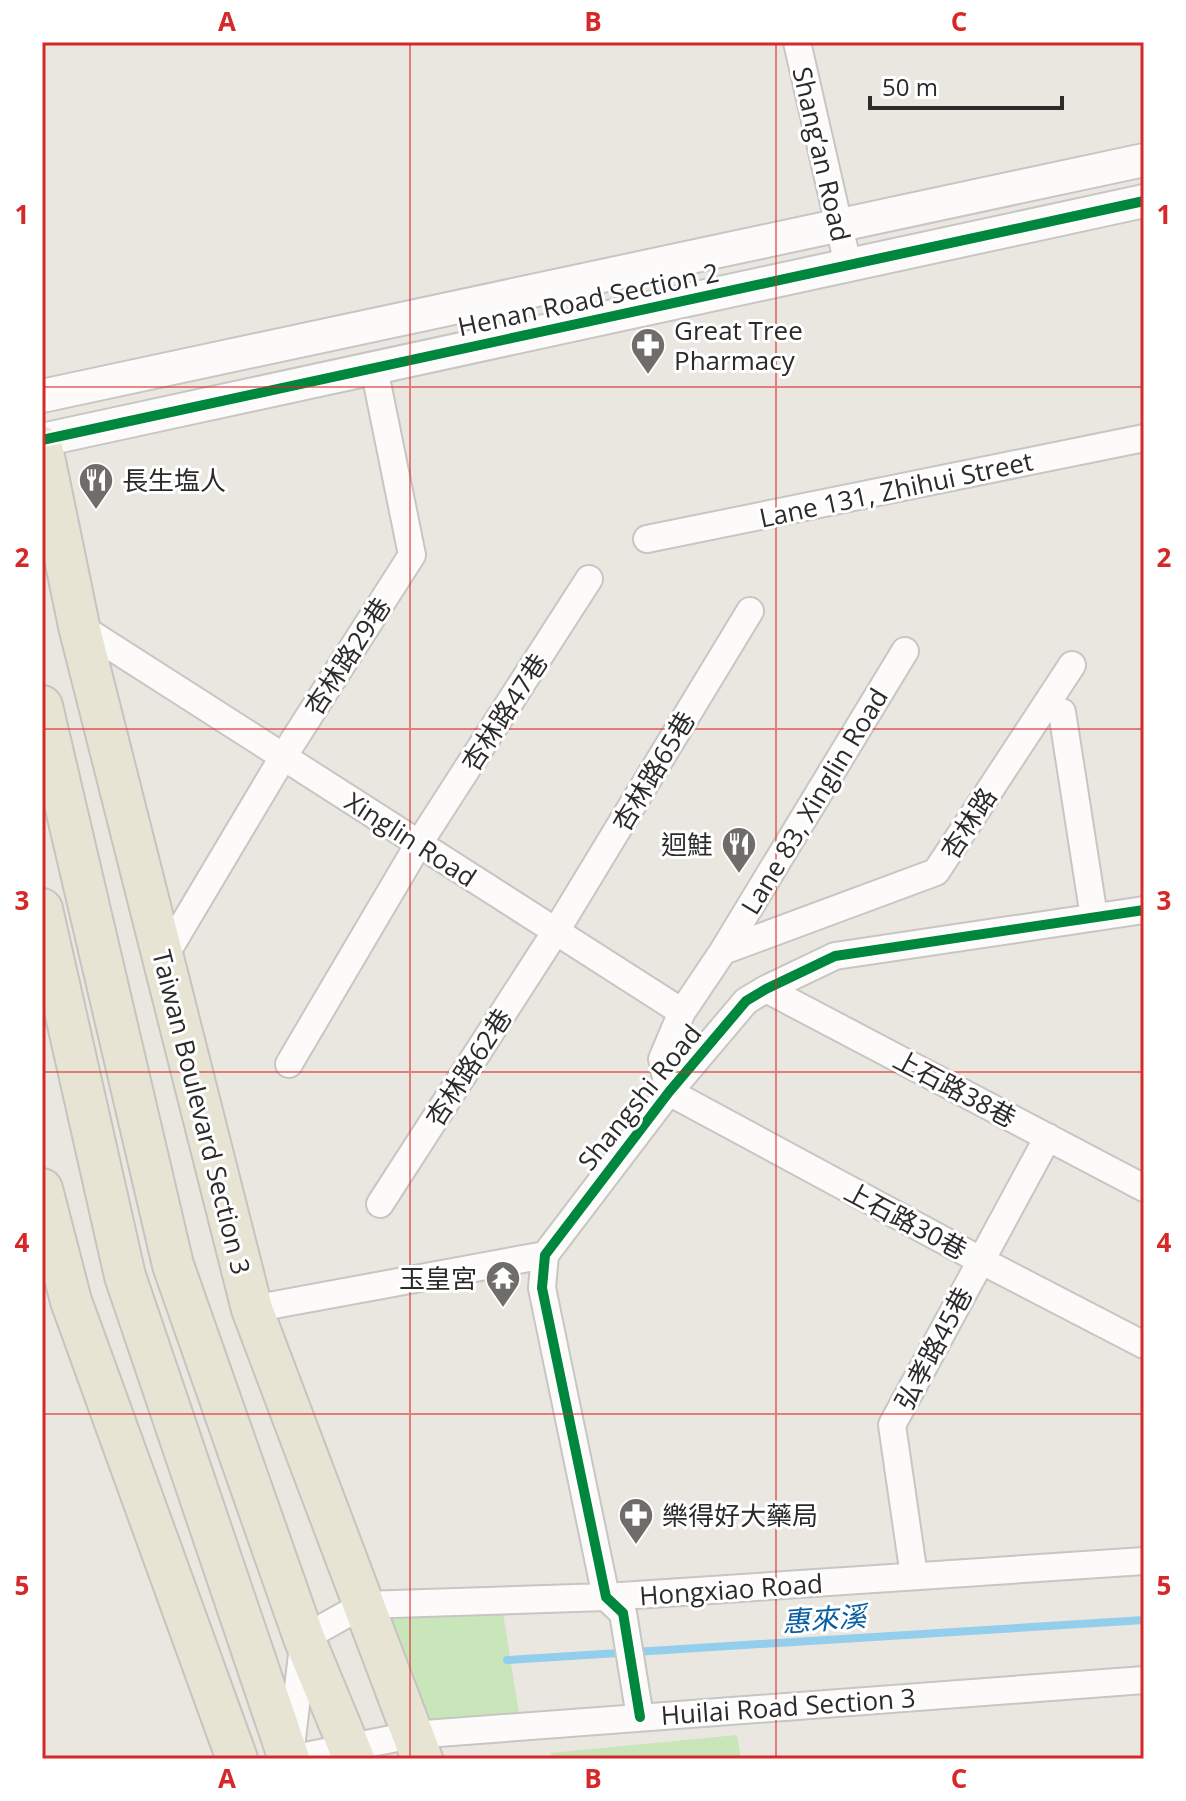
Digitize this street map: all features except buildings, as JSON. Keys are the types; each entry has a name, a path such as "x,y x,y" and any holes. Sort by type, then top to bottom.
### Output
{"main road":[{"name":"Taiwan Boulevard Section 3","path":"42,447 79,626 252,1309 417,1747"},
{"path":"42,706 173,1265 304,1638 352,1752"},
{"path":"42,909 125,1276 290,1759"},
{"path":"42,1189 71,1301 237,1759"}],"street":[{"name":"Shang’an Road","path":"797,42 848,265"},
{"name":"Henan Road Section 2","path":"42,396 1144,160"},
{"name":"Henan Road Section 2","path":"42,440 1144,201"},
{"name":"杏林路29巷","path":"164,957 283,757 412,555 374,368"},
{"name":"Lane 131, Zhihui Street","path":"647,539 1144,438"},
{"name":"杏林路47巷","path":"289,1064 418,845 589,579"},
{"name":"杏林路65巷","path":"556,931 750,611"},
{"name":"Xinglin Road","path":"79,626 682,1012"},
{"name":"Lane 83, Xinglin Road","path":"723,951 905,651"},
{"name":"杏林路","path":"723,951 936,872 1072,665"},
{"path":"1062,712 1094,917"},
{"name":"Shangshi Road","path":"545,1255 669,1092 746,1001 766,989 835,956 1144,910"},
{"name":"杏林路62巷","path":"380,1204 556,931"},
{"path":"669,1092 662,1059 682,1012 723,951"},
{"name":"上石路38巷","path":"766,989 1144,1188"},
{"name":"上石路30巷","path":"669,1092 1144,1345"},
{"name":"弘孝路45巷","path":"914,1576 892,1425 1048,1137"},
{"path":"252,1309 545,1255 542,1288 640,1717"},
{"name":"Hongxiao Road","path":"304,1638 363,1605 615,1605 914,1576 1144,1561"},
{"path":"290,1759 304,1638"},
{"name":"Huilai Road Section 3","path":"290,1759 417,1747 640,1717 1144,1680"}],"green space":[{"path":"503,1613 520,1720 432,1724 390,1617"},
{"path":"737,1735 741,1759 553,1759 550,1753"}],"waterway":[{"name":"惠來溪","path":"507,1660 1144,1620"}],"cycle path":[{"path":"42,440 1144,201"},
{"path":"640,1717 623,1613 606,1597 542,1288 545,1255 669,1092 746,1001 766,989 835,956 1144,910"}],"place":[{"name":"Great Tree Pharmacy","path":"648,376"},
{"name":"長生塩人","path":"96,511"},
{"name":"迴鮭","path":"739,875"},
{"name":"玉皇宮","path":"503,1309"},
{"name":"樂得好大藥局","path":"636,1546"}]}
